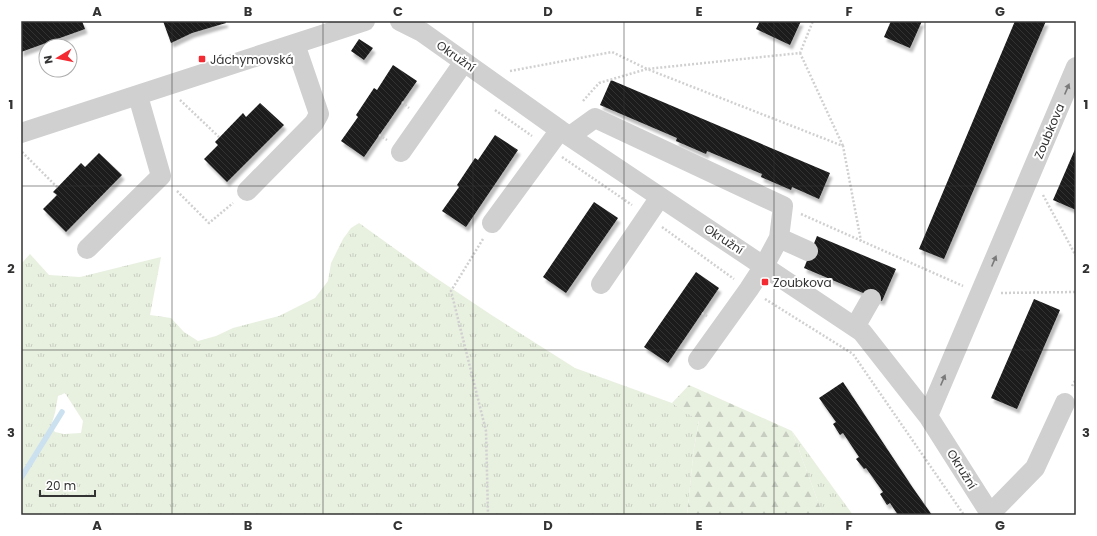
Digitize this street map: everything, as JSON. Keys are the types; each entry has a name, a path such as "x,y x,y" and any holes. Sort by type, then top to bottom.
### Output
{"street":[{"path":"21,133 365,21"},
{"name":"Okružní","path":"400,21 422,32 565,133 862,332 928,416 991,515"},
{"path":"247,191 314,123 319,114 295,44"},
{"path":"401,152 464,62"},
{"name":"Zoubkova","path":"928,416 1076,67"},
{"path":"87,249 161,176 138,96"},
{"path":"492,224 565,133 595,118 783,206 780,238 764,266 698,360"},
{"path":"600,284 660,197"},
{"path":"780,238 808,251"},
{"path":"855,327 871,299"},
{"path":"991,515 1035,468 1065,403"}],"path":[{"path":"813,21 800,53 843,146 861,241"},
{"path":"485,76 612,52 647,69 843,146"},
{"path":"579,106 599,83 647,69 800,53"},
{"path":"179,98 219,137"},
{"path":"22,152 58,188"},
{"path":"1031,173 1076,256"},
{"path":"177,191 209,223 247,191"},
{"path":"783,206 980,293 1076,292"},
{"path":"488,515 486,431 451,291 492,224"}],"green space":[{"path":"359,223 433,276 575,368 672,403 699,420 694,448 687,515 21,515 21,264 30,254 49,275 80,277 161,257 150,315 171,318 184,332 198,341 216,336 233,328 279,316 315,298 328,281 331,263 343,239 351,228","holes":["65,393 83,421 81,433 64,434 55,432 51,426 58,396"]},
{"path":"689,385 792,431 823,515 687,515 694,448 699,421 672,403"},
{"path":"792,431 853,515 823,515"}],"building":[{"path":"21,21 82,21 85,29 60,38 38,38 38,46 21,52"},
{"path":"163,21 225,21 226,23 192,33 171,43"},
{"path":"760,21 801,21 790,45 756,29"},
{"path":"891,21 922,21 910,48 884,37"},
{"path":"1015,21 1046,21 944,259 919,249"},
{"path":"359,39 373,48 364,60 351,51"},
{"path":"393,65 417,81 364,157 341,141 358,117 356,115 374,88 377,90"},
{"path":"611,80 830,173 819,199 792,187 791,190 761,177 762,174 707,151 706,154 676,141 677,138 600,105"},
{"path":"260,103 284,125 227,182 204,159 218,145 215,142 243,113 246,117"},
{"path":"495,135 518,150 466,227 442,211 459,187 457,185 475,158 478,160"},
{"path":"1076,147 1076,210 1053,200"},
{"path":"99,153 122,175 66,232 43,209 57,195 53,192 81,163 85,167"},
{"path":"594,202 618,218 566,293 543,277"},
{"path":"817,236 896,269 882,301 804,268"},
{"path":"696,272 719,288 668,363 644,347"},
{"path":"1034,299 1060,310 1017,409 991,398"},
{"path":"843,382 932,515 898,515 890,503 887,505 880,494 883,492 866,468 864,469 856,459 859,457 843,433 840,435 833,424 836,422 819,398"}],"waterway":[{"path":"21,478 62,412"}],"place":[{"name":"Jáchymovská","path":"202,59"},
{"name":"Zoubkova","path":"765,282"}]}
